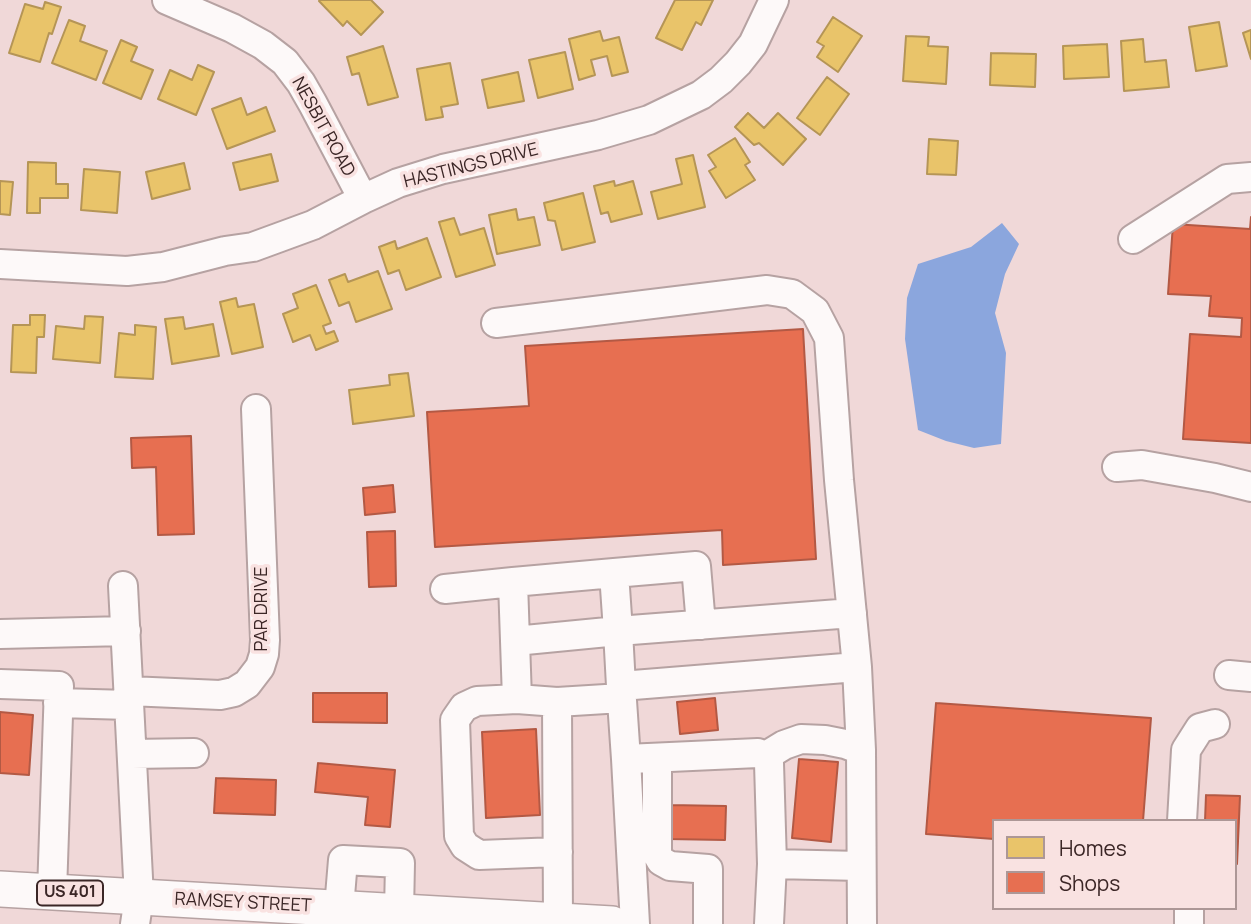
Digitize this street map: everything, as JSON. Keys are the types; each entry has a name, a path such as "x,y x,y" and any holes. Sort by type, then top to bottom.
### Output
{"main road":[{"name":"RAMSEY STREET","path":"0,889 52,892 137,910 339,908 612,924"}],"street":[{"name":"NESBIT ROAD","path":"167,0 233,28 263,45 285,62 313,104 363,199"},
{"name":"HASTINGS DRIVE","path":"0,264 127,271 163,267 225,251 253,247 313,225 398,183 443,169 598,135 649,120 701,95 722,80 753,44 774,0"},
{"path":"1133,239 1227,179 1251,177"},
{"path":"496,323 767,290 792,294 815,311 829,338 857,667 862,924"},
{"name":"PAR DRIVE","path":"58,703 219,695 234,692 247,684 260,667 265,640 256,409"},
{"path":"1117,467 1142,465 1251,487"},
{"path":"445,589 696,566 701,625"},
{"path":"614,573 635,924"},
{"path":"513,582 517,699"},
{"path":"123,586 137,910"},
{"path":"515,641 852,613"},
{"path":"0,634 125,631"},
{"path":"558,852 479,855 465,846 459,836 454,720 464,707 477,701 517,699 557,702 622,692 857,667"},
{"path":"0,684 59,686 52,892"},
{"path":"557,702 558,921"},
{"path":"1182,819 1185,750 1200,728 1214,724"},
{"path":"766,756 801,739 825,740 860,750"},
{"path":"132,754 194,753"},
{"path":"626,760 758,753 766,756 769,763 772,864 769,924"},
{"path":"657,758 657,854 670,866 708,869 708,924"},
{"path":"339,908 343,860 400,863 399,912"},
{"path":"772,864 861,866"}],"water":[{"path":"1002,223 1019,244 1005,274 995,313 1006,353 1001,444 974,448 918,430 905,339 907,298 918,264 971,247"}],"building: Homes":[{"path":"320,0 371,0 383,12 361,35 347,21 343,26"},
{"path":"675,0 713,0 701,25 696,22 682,50 656,38"},
{"path":"45,2 61,7 40,62 9,53 25,4 43,9"},
{"path":"833,17 862,36 838,72 817,57 824,46 817,42"},
{"path":"69,20 85,26 80,41 107,51 96,80 52,63"},
{"path":"1219,22 1227,66 1196,71 1189,27"},
{"path":"1251,30 1251,59 1243,33"},
{"path":"600,31 603,41 619,37 628,72 612,76 607,56 591,60 595,75 579,80 569,39"},
{"path":"906,36 929,37 928,46 948,47 946,84 903,81"},
{"path":"1143,39 1145,62 1166,60 1169,87 1124,91 1121,41"},
{"path":"121,40 137,47 131,61 153,70 141,99 103,83"},
{"path":"1107,44 1109,77 1064,79 1063,46"},
{"path":"383,46 398,97 368,105 359,73 352,75 347,57"},
{"path":"565,52 573,89 538,98 529,60"},
{"path":"991,53 1036,54 1035,87 990,85"},
{"path":"450,63 458,104 441,107 443,117 426,120 417,69"},
{"path":"198,65 214,72 196,115 158,99 170,70 192,80"},
{"path":"518,72 524,101 488,108 482,80"},
{"path":"827,77 849,94 820,135 797,118"},
{"path":"241,98 247,115 266,107 275,131 227,149 212,109"},
{"path":"748,113 764,128 778,113 806,139 783,165 759,143 754,145 735,127"},
{"path":"735,138 750,162 745,165 755,180 726,198 709,171 716,167 708,155"},
{"path":"929,139 958,141 956,175 927,174"},
{"path":"271,154 278,181 240,190 233,163"},
{"path":"693,155 705,207 658,219 651,192 682,184 676,159"},
{"path":"28,162 56,163 56,184 68,184 68,198 40,198 40,213 27,213"},
{"path":"184,163 190,189 152,199 146,172"},
{"path":"84,169 120,172 117,213 81,210"},
{"path":"0,181 13,182 10,215 0,214"},
{"path":"614,181 615,186 633,181 642,214 611,222 608,212 601,214 594,186"},
{"path":"583,193 595,242 562,250 555,221 548,220 544,203"},
{"path":"516,209 518,220 534,217 540,245 497,254 489,215"},
{"path":"454,218 460,235 484,228 495,265 456,277 439,222"},
{"path":"427,238 441,277 406,290 399,270 388,274 379,247 395,241 397,249"},
{"path":"378,271 392,309 356,322 349,302 339,306 329,280 345,274 348,282"},
{"path":"316,285 331,323 323,326 326,334 334,331 338,341 316,350 310,335 293,342 283,314 298,308 293,294"},
{"path":"236,298 238,307 254,304 263,347 232,354 220,302"},
{"path":"30,315 45,315 44,337 37,337 36,373 11,372 13,325 30,325"},
{"path":"85,316 103,317 100,363 53,359 56,326 84,329"},
{"path":"183,317 185,329 213,324 219,356 172,364 165,319"},
{"path":"135,325 156,327 153,379 115,377 119,333 135,335"},
{"path":"408,373 414,416 353,424 349,390 390,385 389,375"}],"building: Shops":[{"path":"1251,217 1251,443 1183,439 1190,334 1241,337 1242,318 1209,316 1211,296 1168,294 1173,224 1250,229"},
{"path":"803,329 816,559 723,565 722,530 435,547 427,412 529,406 525,346"},
{"path":"191,436 194,534 158,535 156,467 132,468 131,438"},
{"path":"393,485 395,512 365,515 363,488"},
{"path":"395,531 396,586 369,587 367,532"},
{"path":"313,693 387,693 387,723 313,722"},
{"path":"715,698 718,730 680,734 677,702"},
{"path":"936,703 1151,718 1143,819 992,819 992,839 926,834"},
{"path":"0,712 33,715 29,775 0,773"},
{"path":"536,729 540,815 486,818 482,732"},
{"path":"799,759 838,762 831,842 792,838"},
{"path":"318,763 395,770 390,827 365,825 368,797 315,792"},
{"path":"216,778 276,780 275,815 214,813"},
{"path":"1206,795 1240,796 1237,864 1237,819 1205,819"},
{"path":"669,805 726,806 725,840 668,839"}]}
